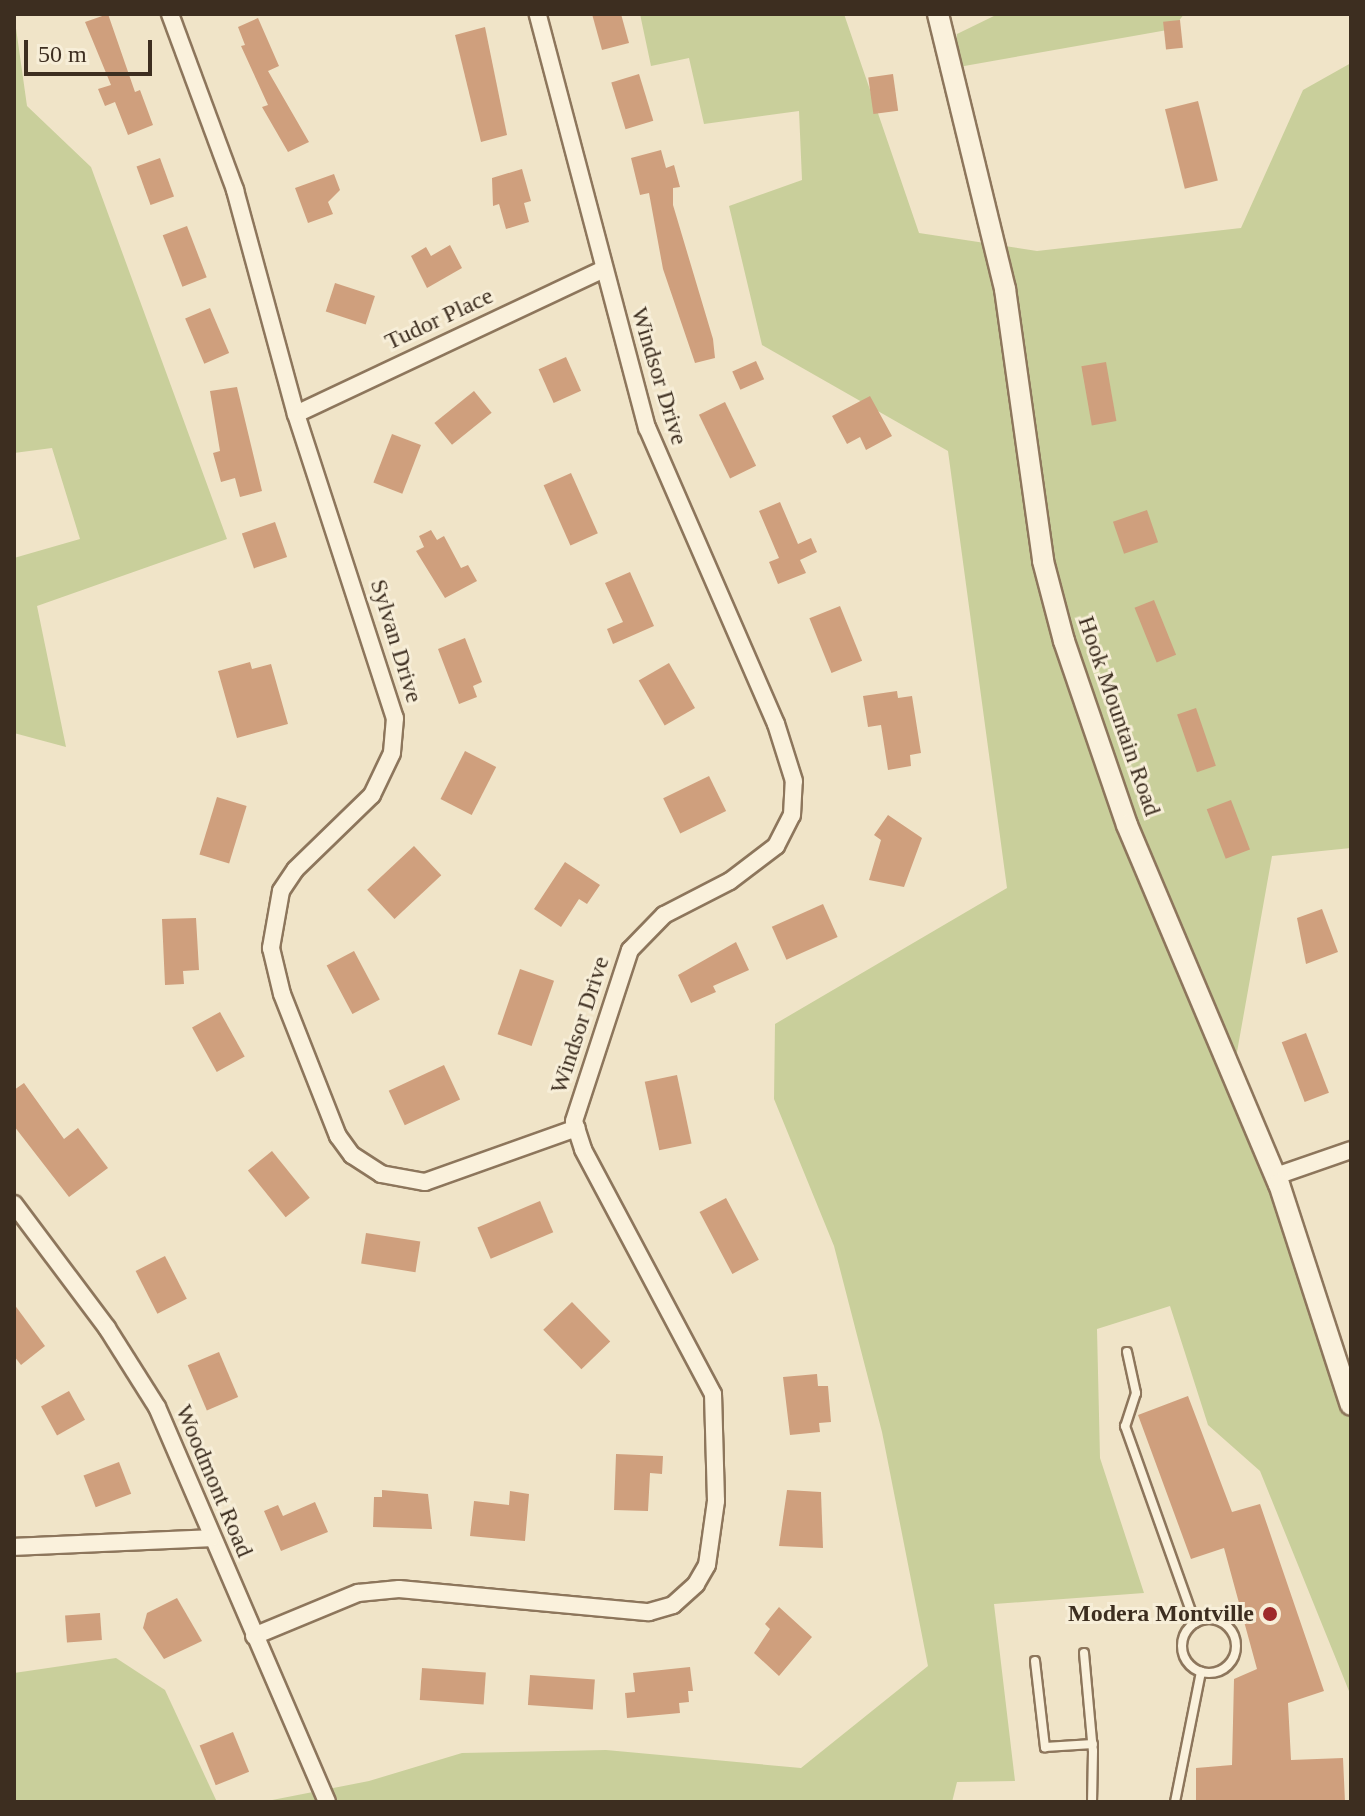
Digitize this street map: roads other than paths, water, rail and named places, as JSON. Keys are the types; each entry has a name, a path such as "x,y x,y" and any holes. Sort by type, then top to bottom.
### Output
{"street":[{"name":"Sylvan Drive","path":"170,14 235,190 296,414 395,718 392,753 372,795 295,870 281,891 271,948 279,982 327,1108 352,1155 381,1174 425,1182 577,1128"},
{"name":"Windsor Drive","path":"254,1636 358,1593 399,1589 649,1612 673,1605 696,1584 707,1565 716,1501 713,1394 577,1128 584,1079 630,950 664,915 766,857 788,827 795,797 792,769 776,724 647,428 538,14"},
{"name":"Hook Mountain Road","path":"938,14 1005,289 1043,561 1064,641 1127,825 1276,1176 1351,1405"},
{"name":"Tudor Place","path":"296,414 604,269"},
{"path":"1276,1176 1351,1150"},
{"name":"Woodmont Road","path":"14,1204 140,1377 327,1802"},
{"path":"14,1547 212,1538"}],"lane":[{"path":"1127,1352 1136,1393 1125,1426 1195,1623"},
{"path":"1220,1621 1235,1642 1226,1666 1201,1672 1186,1661 1181,1645 1195,1623 1220,1621"},
{"path":"1084,1653 1093,1744 1092,1802"},
{"path":"1035,1661 1045,1747 1093,1744"},
{"path":"1175,1802 1201,1672"}],"place":[{"name":"Modera Montville","path":"1270,1614"}]}
